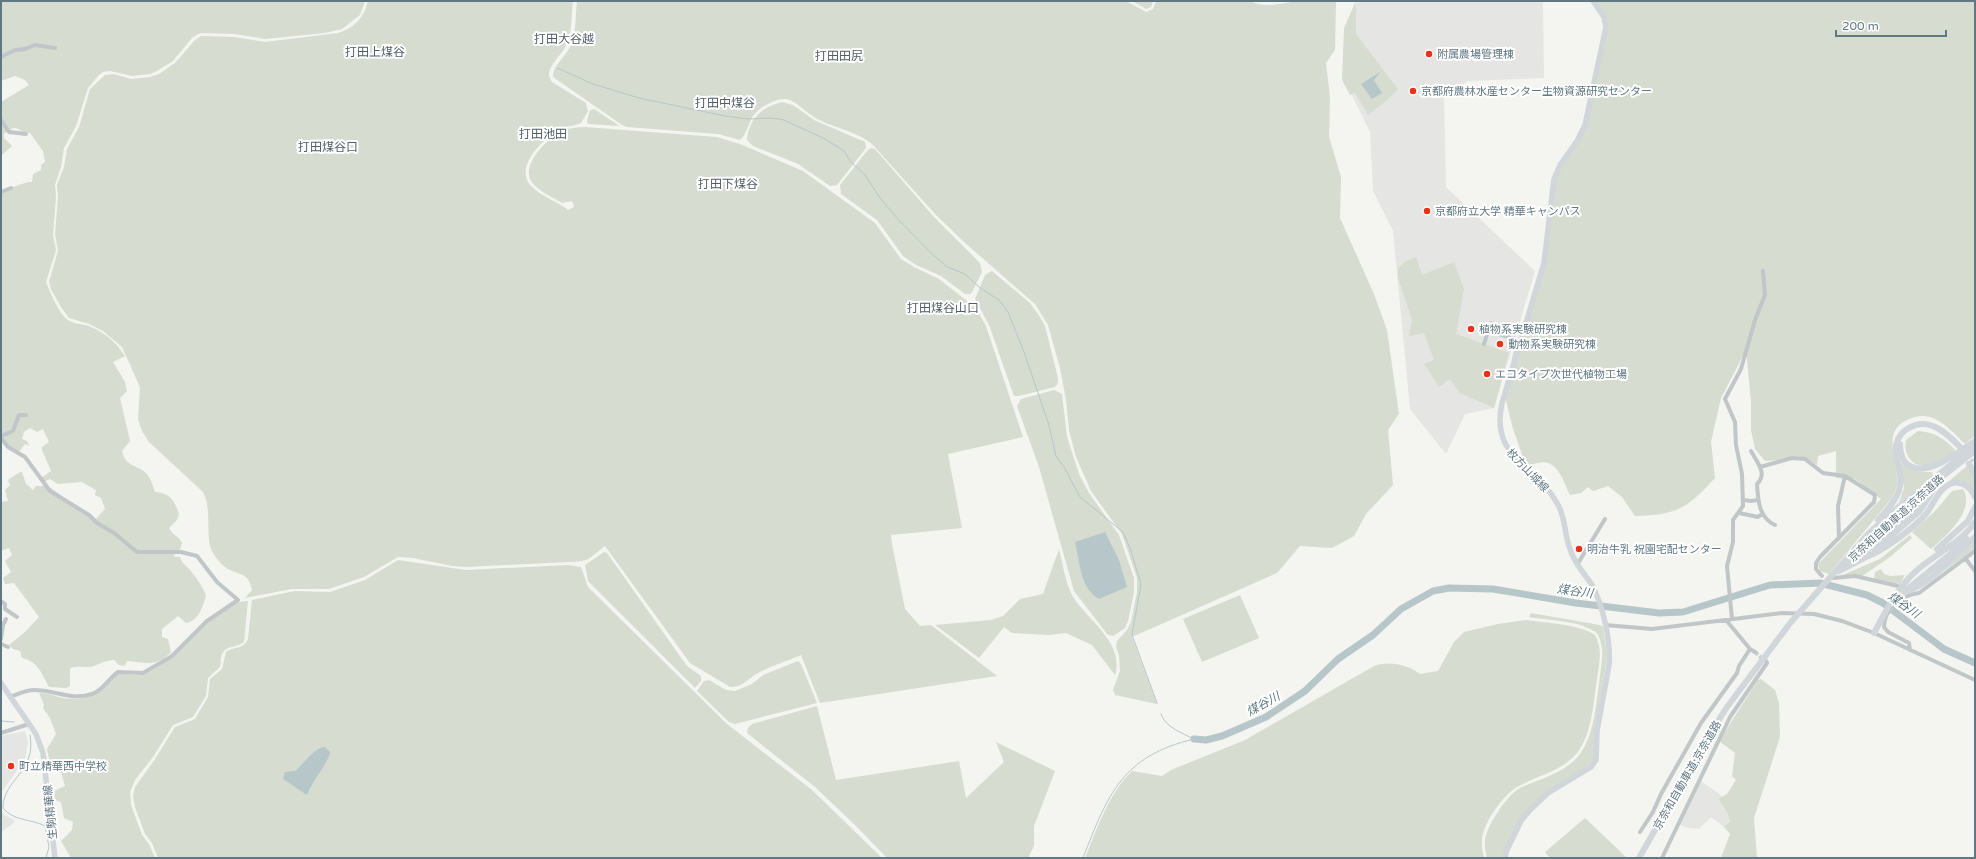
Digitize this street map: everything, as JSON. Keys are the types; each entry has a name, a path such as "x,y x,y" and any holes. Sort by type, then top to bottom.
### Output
{"highway":[{"path":"1848,554 1897,496 1901,483 1896,445 1903,432 1917,425 1932,426 1945,433 1960,449 1939,433 1924,428 1914,429 1907,434 1900,447 1903,459 1913,468 1928,468 1943,462 1975,441"},
{"name":"京奈和自動車道;京奈道路","path":"1832,577 1848,554 1903,502 1975,445"},
{"name":"京奈和自動車道;京奈道路","path":"1640,858 1737,694 1791,622 1820,588 1929,487 1975,451"},
{"path":"1972,464 1975,475"},
{"path":"1848,563 1951,470"},
{"path":"1866,557 1914,516 1939,481"},
{"path":"1848,563 1874,554 1903,534 1924,516 1944,488 1952,483 1964,484 1971,489 1975,497"},
{"path":"1848,563 1931,494"},
{"path":"1859,560 1926,501"},
{"path":"1874,633 1885,612 1897,597 1913,569 1964,526 1972,516 1975,507"},
{"path":"1897,597 1912,592 1948,564 1975,522"},
{"path":"1897,597 1963,542 1975,528"},
{"path":"1897,597 1901,586 1939,552 1975,536"}],"main road":[{"name":"枚方山城線","path":"1505,858 1506,852 1521,821 1529,812 1548,794 1591,767 1596,760 1597,731 1609,659 1605,625 1599,603 1591,585 1577,565 1569,549 1558,504 1552,494 1510,452 1501,436 1499,416 1520,340 1544,264 1556,174 1563,160 1580,137 1585,125 1606,27 1604,17 1593,1"},
{"name":"生駒精華線","path":"1,683 29,724 43,754 55,858"}],"street":[{"path":"1,57 15,50 25,49 35,45 55,48"},
{"path":"1,120 9,132 26,134"},
{"path":"1,192 11,188"},
{"path":"1732,619 1728,566 1733,542 1732,520 1739,513 1743,506 1744,500 1742,468 1736,445 1735,422 1724,399 1740,369 1755,320 1765,295 1764,271"},
{"path":"1484,344 1492,323"},
{"path":"1488,331 1520,340"},
{"path":"10,697 33,690 76,697 94,694 118,672 143,673 172,656 207,622 238,600 217,582 197,556 181,552 137,552 114,533 96,523 78,507 50,491 25,457 8,447 1,437 13,431 19,415 26,415"},
{"path":"1751,451 1762,473 1760,481 1756,484 1762,514 1764,518 1775,525"},
{"path":"1760,467 1792,458 1805,458 1823,473 1845,476 1875,495 1874,502 1816,563 1816,569 1822,576"},
{"path":"1839,538 1838,506 1845,476"},
{"path":"1744,500 1758,500"},
{"path":"1739,513 1758,517 1762,514"},
{"path":"1577,565 1605,519"},
{"path":"1910,650 1909,643 1888,632 1884,627 1884,621 1896,603 1912,592 1919,593 1975,551"},
{"path":"1965,558 1975,571"},
{"path":"1832,577 1855,576 1901,586"},
{"path":"1,601 5,604 5,609 17,617"},
{"path":"1605,625 1652,629 1782,613 1807,613 1842,621 1874,633 1975,680"},
{"path":"1,639 3,625 6,619"},
{"path":"1726,620 1750,649 1755,652"},
{"path":"1,644 8,648"},
{"path":"1640,832 1653,812 1661,794 1701,723 1750,649"},
{"path":"1662,858 1730,717 1767,663 1766,661"},
{"path":"1,733 29,724"}],"shaded area":[{"path":"1,1 365,1 360,15 342,29 325,33 265,39 235,34 200,33 192,38 173,61 157,71 150,74 132,76 110,71 103,72 88,88 76,126 64,148 61,167 55,185 56,197 53,235 56,250 46,282 61,313 68,320 100,331 114,342 125,356 113,362 125,382 127,391 120,398 130,441 122,451 129,463 147,474 151,480 155,492 165,494 171,498 176,505 179,514 177,520 169,528 182,543 180,549 175,552 174,557 180,557 197,579 206,595 200,612 194,619 186,623 178,616 162,629 162,637 168,639 171,652 166,657 150,663 127,661 125,666 119,665 114,660 90,667 70,668 70,686 66,688 49,687 36,665 22,658 20,651 13,649 9,645 25,632 39,617 14,583 5,584 3,578 11,572 5,561 12,555 9,548 1,551 1,502 8,501 5,490 10,485 8,480 22,472 26,484 33,490 36,486 48,486 95,520 105,509 101,498 95,495 96,490 82,482 58,484 50,479 43,482 41,478 51,471 42,450 42,447 49,442 43,429 37,432 30,428 24,432 22,439 27,441 29,446 25,444 18,453 1,440 1,191 32,182 33,174 41,170 41,165 45,162 43,151 30,133 26,133 16,128 9,130 4,134 4,138 12,146 1,156 1,102 29,85 25,80 15,76 1,81"},
{"path":"368,1 573,1 571,30 568,42 551,68 549,76 552,82 586,103 588,111 581,123 561,129 546,139 528,162 526,171 527,179 532,187 540,194 568,210 574,207 572,201 562,203 544,193 532,183 529,172 530,165 539,151 557,134 563,131 584,127 717,137 740,144 803,171 875,223 901,259 939,279 976,308 986,326 1023,437 948,454 962,528 891,535 905,609 920,626 931,625 997,676 820,703 801,655 756,674 739,686 730,687 690,663 605,546 592,557 575,562 466,567 398,557 364,577 329,589 291,589 245,598 252,590 248,579 242,574 229,570 223,566 210,547 208,507 203,492 149,442 142,431 138,419 140,387 122,347 103,331 89,324 69,318 51,289 49,282 58,251 55,234 58,197 57,185 64,167 67,149 79,127 90,89 105,75 114,74 131,79 150,77 159,74 175,63 195,40 201,36 234,37 265,42 338,33 358,22"},
{"path":"577,1 1126,1 1146,12 1153,9 1156,1 1251,1 1261,5 1267,5 1297,1 1336,1 1335,50 1326,63 1330,97 1329,137 1341,177 1340,218 1374,294 1387,330 1399,414 1388,430 1393,485 1366,514 1354,536 1332,548 1300,546 1277,573 1132,637 1157,704 1115,695 1113,690 1120,671 1119,655 1116,647 1117,641 1127,630 1131,622 1137,592 1137,578 1122,534 1091,491 1076,457 1069,430 1066,400 1060,368 1048,325 1035,304 964,242 936,215 872,144 858,135 821,121 790,100 780,99 769,103 756,112 746,133 740,140 718,134 627,127 622,125 553,77 553,73 557,65 570,47 572,41 575,30"},
{"path":"1132,1 1153,1 1151,7 1146,9"},
{"path":"1353,1 1355,1 1356,7 1356,34 1398,89 1386,101 1368,115 1355,93 1350,95 1342,80 1344,28 1355,3"},
{"name":"京都府立大学 精華キャンパス","path":"1357,1 1543,1 1544,78 1467,81 1444,99 1446,187 1535,271 1494,408 1465,414 1446,454 1410,409 1393,231 1373,191 1370,132 1344,79"},
{"path":"1596,1 1975,1 1975,436 1965,444 1943,423 1936,419 1922,416 1903,422 1896,428 1892,445 1897,475 1897,485 1891,499 1829,574 1820,571 1818,564 1881,499 1855,479 1836,478 1836,451 1818,456 1817,465 1805,458 1765,461 1755,449 1751,430 1751,401 1746,350 1721,398 1711,442 1715,478 1697,496 1681,508 1662,514 1635,516 1622,497 1608,486 1593,491 1588,487 1581,493 1570,495 1560,474 1551,464 1546,462 1529,466 1524,460 1513,429 1505,397 1513,353 1534,299 1550,233 1556,180 1561,166 1583,134 1608,27 1606,16"},
{"path":"1380,72 1374,80 1382,93 1372,99 1361,84"},
{"path":"782,102 793,105 814,120 865,142 866,148 837,185 830,186 798,164 753,146 747,140 750,125 758,115 768,107"},
{"path":"594,109 619,126 588,124 587,121 590,110"},
{"path":"871,148 875,149 934,217 980,263 982,272 971,294 965,294 941,276 916,265 903,256 877,220 841,194 840,185"},
{"path":"1416,257 1422,275 1454,262 1464,289 1456,334 1509,353 1494,408 1460,393 1450,379 1439,387 1424,364 1434,360 1424,333 1409,336 1412,320 1398,278 1398,268 1406,261"},
{"path":"992,271 1030,303 1045,326 1058,378 1058,383 1055,387 1014,396 989,325 975,299 985,275"},
{"path":"1054,390 1062,394 1067,437 1079,474 1089,493 1119,535 1134,578 1134,592 1128,621 1125,628 1113,636 1108,635 1074,591 1039,467 1017,406 1021,399"},
{"path":"1918,431 1930,433 1939,437 1956,451 1935,463 1921,465 1913,462 1907,454 1905,445 1906,440"},
{"path":"1900,461 1907,467 1915,470 1932,472 1933,476 1899,502 1904,488"},
{"path":"1968,465 1974,479 1975,492 1966,483 1957,481 1948,482"},
{"path":"1963,489 1966,497 1966,505 1963,514 1951,530 1931,549 1912,532 1936,510 1952,491"},
{"path":"1105,532 1119,560 1127,587 1099,599 1084,582 1075,542"},
{"path":"1910,535 1912,538 1890,557 1861,577 1838,577 1880,559"},
{"path":"1975,540 1975,549 1944,571"},
{"path":"1059,549 1070,592 1103,633 1115,653 1117,664 1115,675 1092,645 1066,633 1048,635 1012,633 1004,627 979,658 935,625 991,620 1003,616 1020,599 1043,594"},
{"path":"604,552 607,553 687,666 701,676 701,681 695,688 588,581 585,565"},
{"path":"398,560 466,570 568,565 581,567 588,587 727,724 812,790 882,858 158,858 152,843 145,834 135,807 133,796 135,787 175,727 195,719 208,697 210,679 222,669 226,652 244,645 248,639 252,600 295,591 330,592 365,580"},
{"path":"1881,569 1884,574 1890,576 1905,575 1900,584 1874,579 1875,572"},
{"path":"1240,595 1259,638 1202,662 1183,619"},
{"path":"248,601 244,642 224,651 221,656 220,667 208,678 206,696 193,717 173,725 153,757 135,780 130,792 131,805 142,835 149,844 155,858 71,858 61,841 72,830 73,822 64,818 61,802 55,800 54,791 65,786 60,769 51,769 47,749 56,734 50,718 43,708 44,705 39,693 63,698 81,698 94,693 106,685 118,673 134,675 143,674 169,659 223,611 236,603"},
{"path":"1531,613 1600,625 1603,627 1607,654 1595,731 1594,759 1589,765 1527,810 1503,858 1487,858 1485,840 1489,827 1498,811 1509,797 1520,788 1553,774 1574,761 1585,746 1591,729 1595,710 1602,657 1600,639 1597,633 1573,623 1529,617"},
{"path":"1526,620 1571,626 1588,631 1595,635 1598,641 1600,660 1592,712 1588,730 1582,746 1571,759 1550,772 1519,786 1507,795 1495,809 1483,833 1482,844 1484,858 1085,858 1104,812 1116,790 1132,771 1162,776 1171,770 1245,740 1374,666 1380,664 1398,664 1420,674 1438,671 1454,642 1464,632 1498,624"},
{"path":"798,661 801,664 817,703 735,724 729,722 697,691 704,681 709,680 726,690 735,691 752,684 763,675"},
{"path":"1761,679 1775,690 1779,703 1780,737 1754,818 1757,858 1721,858 1730,834 1724,827 1730,822 1727,812 1718,799 1727,794 1736,780 1732,776 1735,753 1719,741 1758,680"},
{"path":"817,706 836,780 959,761 966,798 1004,762 996,742 1055,771 1034,826 1034,846 1028,858 887,858 815,787 747,733 748,728 752,724"},
{"name":"町立精華西中学校","path":"25,731 28,742 25,759 1,793 1,736"},
{"path":"325,747 330,752 329,756 307,795 283,779 285,772 295,771 313,753"},
{"path":"1701,781 1722,796 1718,799 1727,812 1730,823 1724,827 1711,817 1699,829 1680,825"},
{"path":"1,811 4,815 14,820 14,823 1,832"},
{"path":"1585,818 1626,857 1550,858 1545,852"}],"waterway":[{"path":"557,68 593,84 639,98 725,116 749,119 771,118 784,120 825,139 844,151 851,162 865,175 880,198 929,251 947,267 965,274 979,287 999,300 1008,312 1024,352 1049,425 1056,456 1064,467 1080,497 1123,532 1130,548 1141,584 1132,635 1157,703"},
{"name":"煤谷川","path":"1194,739 1206,740 1222,736 1266,717 1305,691 1338,659 1373,635 1401,609 1433,591 1449,588 1493,589 1576,603 1659,613 1683,612 1770,585 1820,583 1867,595 1883,603 1944,649 1975,663"},
{"path":"1161,714 1166,723 1179,732 1194,739"},
{"path":"1,721 14,722"},
{"path":"30,735 31,748 29,758 25,767 8,790 4,798 3,808 17,818 45,826 49,847 46,858"},
{"path":"1083,858 1110,797 1121,781 1134,767 1150,756 1170,746 1194,739"}],"tunnel":[{"path":"1965,453 1972,462"},
{"path":"1755,652 1764,660"}],"place":[{"name":"附属農場管理棟","path":"1429,54"},
{"name":"京都府農林水産センター生物資源研究センター","path":"1413,91"},
{"name":"京都府立大学 精華キャンパス","path":"1427,211"},
{"name":"植物系実験研究棟","path":"1471,329"},
{"name":"動物系実験研究棟","path":"1500,344"},
{"name":"エコタイプ次世代植物工場","path":"1487,374"},
{"name":"明治牛乳 祝園宅配センター","path":"1579,549"},
{"name":"町立精華西中学校","path":"11,766"}],"district":[{"name":"打田大谷越","path":"564,39"},
{"name":"打田上煤谷","path":"375,52"},
{"name":"打田田尻","path":"839,56"},
{"name":"打田中煤谷","path":"725,103"},
{"name":"打田池田","path":"543,134"},
{"name":"打田煤谷口","path":"328,147"},
{"name":"打田下煤谷","path":"728,184"},
{"name":"打田煤谷山口","path":"943,308"}]}
